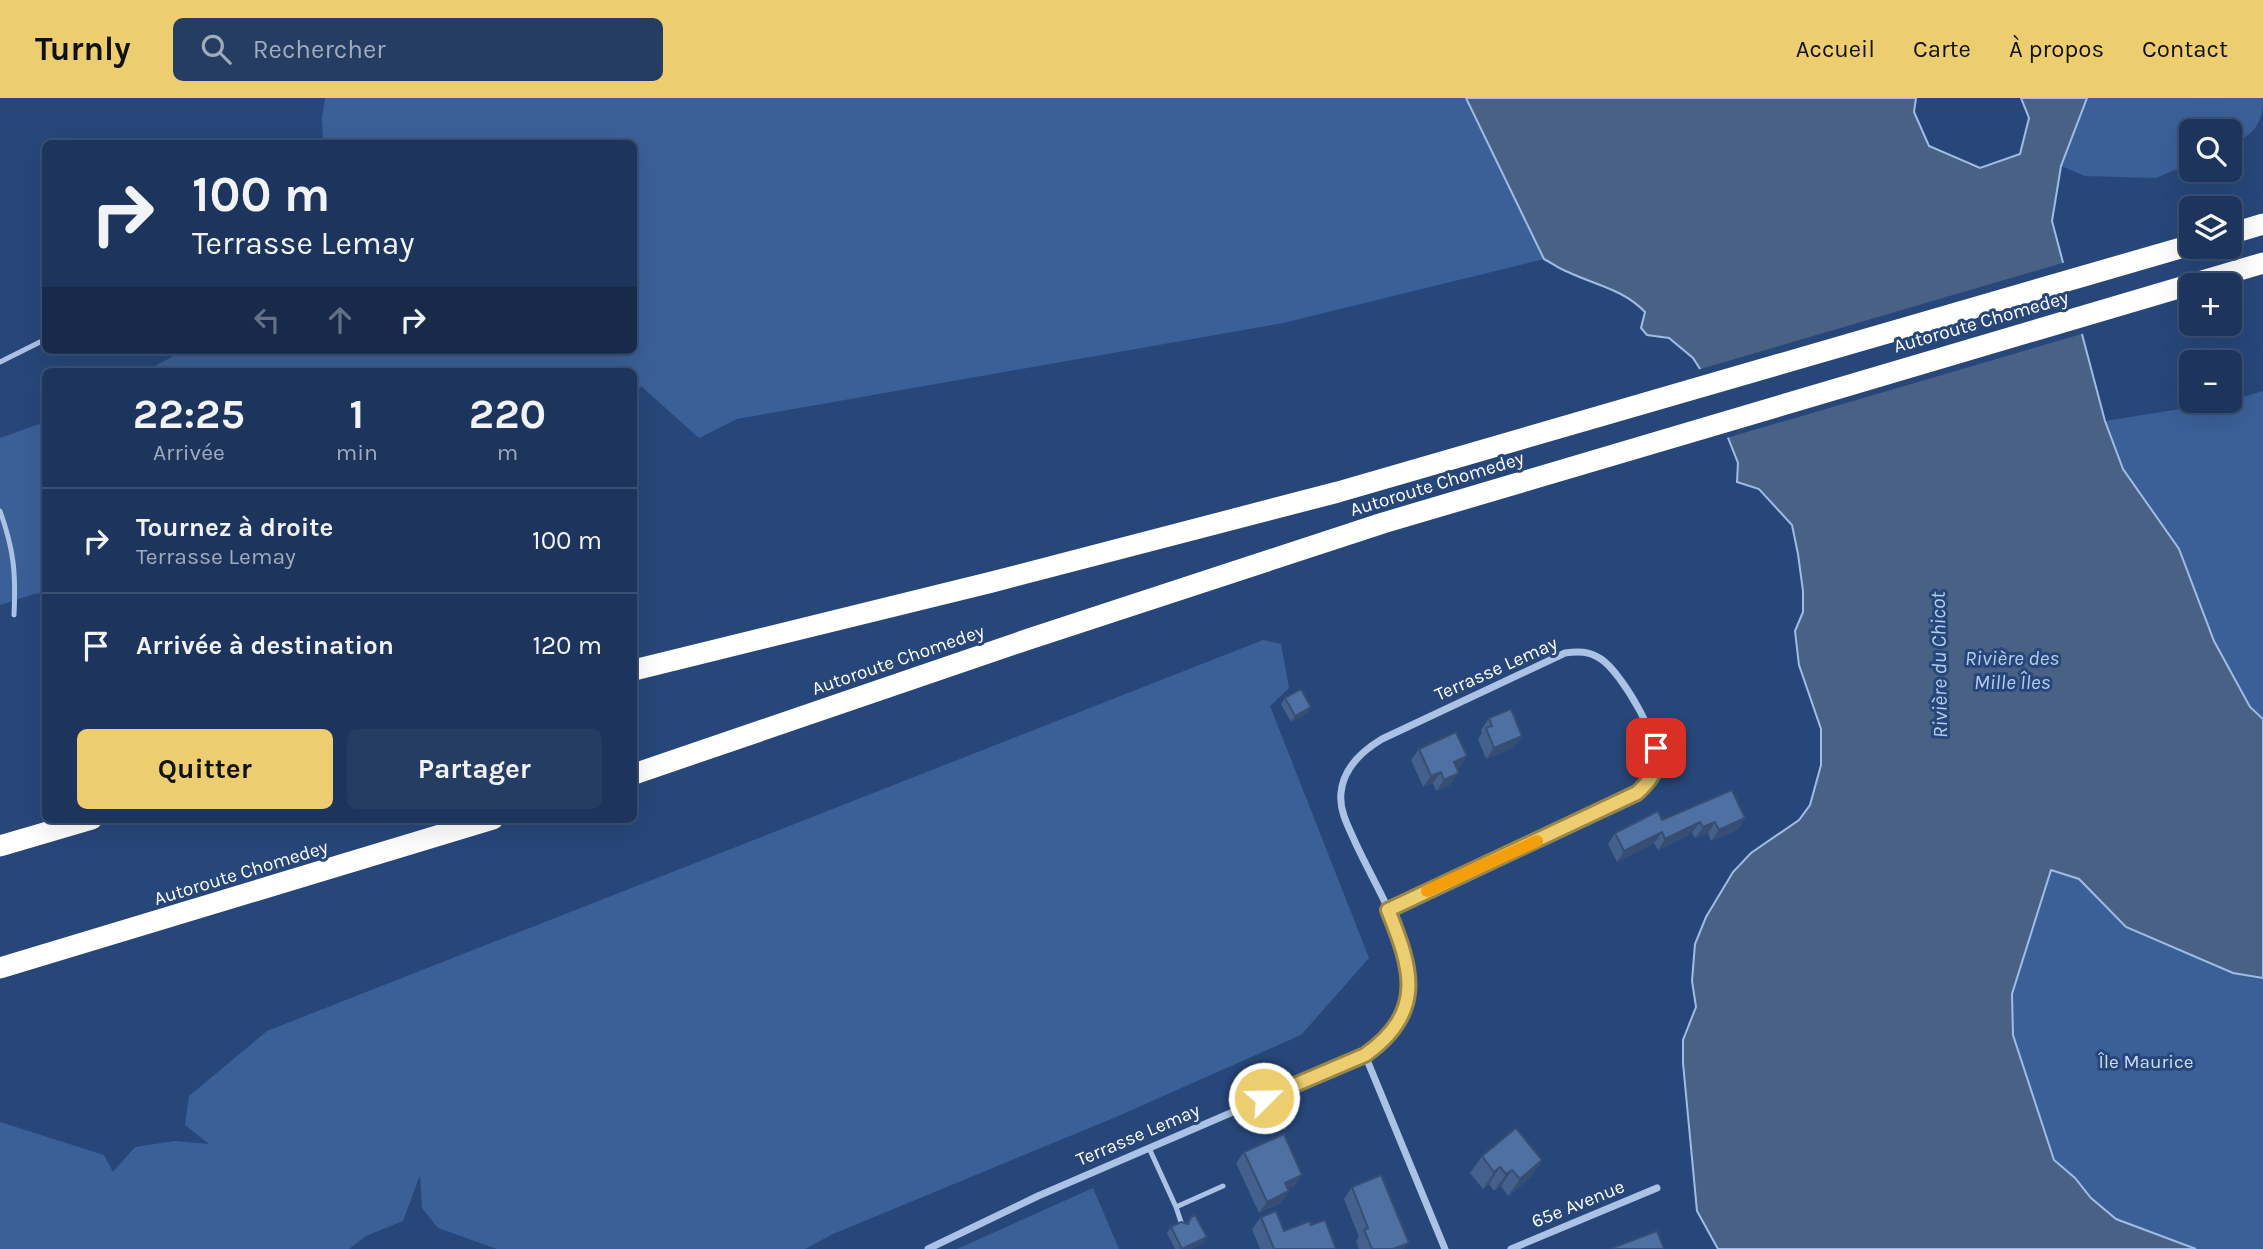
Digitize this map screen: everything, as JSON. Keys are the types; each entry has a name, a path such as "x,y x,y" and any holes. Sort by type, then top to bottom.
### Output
{"highway":[{"path":"2242,230 2263,224"},
{"name":"Autoroute Chomedey","path":"637,669 992,582 1339,492 2179,249"},
{"name":"Autoroute Chomedey","path":"637,773 1239,569 1396,519 2263,263"},
{"path":"0,846 78,823"},
{"name":"Autoroute Chomedey","path":"0,968 480,823"}],"street":[{"name":"Terrasse Lemay","path":"928,1249 1038,1196 1365,1055 1379,1044 1405,1010 1410,981 1405,955 1388,910 1343,815 1341,791 1345,779 1360,755 1381,739 1565,653 1591,653 1602,659 1612,668 1626,690 1646,724 1656,748 1657,766 1648,783 1622,802 1388,910"},
{"path":"1365,1055 1445,1249"},
{"name":"65e Avenue","path":"1511,1249 1657,1188"}],"lane":[{"path":"1,360 42,341"},
{"path":"0,510 14,557 14,615"},
{"path":"1149,1148 1182,1225"},
{"path":"1176,1207 1223,1186"}],"green space":[{"path":"325,98 1466,98 1544,259 1283,323 737,419 699,438 641,386 637,393 637,368 151,368 177,354 637,354 637,140 323,140"},
{"path":"2087,98 2263,98 2259,122 2251,133 2242,139 2242,119 2179,119 2179,168 2156,178 2085,176 2061,166"},
{"path":"2263,391 2263,719 2250,707 2214,641 2179,549 2123,469 2105,421 2179,409 2179,413 2242,413 2242,397"},
{"path":"42,423 42,593 0,605 0,438"},
{"path":"1263,640 1281,644 1289,688 1270,706 1369,958 1301,1035 1116,1117 833,1234 805,1249 497,1249 438,1228 422,1208 420,1175 403,1221 366,1236 349,1249 0,1249 0,1122 104,1155 113,1172 135,1147 175,1141 209,1144 185,1125 189,1096 267,1031"},
{"name":"Île Maurice","path":"2051,870 2079,879 2126,927 2233,973 2263,978 2263,1249 2196,1249 2116,1219 2054,1160 2013,1035 2012,994"},
{"path":"1093,1188 1119,1249 957,1249"}],"water":[{"name":"Rivière des Mille Îles","path":"1466,98 1916,98 1914,112 1929,146 1980,168 2020,154 2029,118 2021,98 2087,98 2061,166 2052,221 2105,421 2123,469 2179,549 2214,641 2250,707 2263,719 2263,978 2233,973 2126,927 2079,879 2051,870 2012,994 2013,1035 2054,1160 2116,1219 2196,1249 1718,1249 1697,1211 1683,1040 1696,1007 1692,981 1695,944 1706,917 1733,872 1751,853 1799,820 1810,805 1821,765 1821,729 1799,665 1795,631 1803,612 1803,591 1792,525 1759,489 1737,482 1738,463 1702,372 1693,358 1669,338 1647,335 1641,328 1645,312 1627,298 1544,259"}],"pier":[{"path":"2066,262 2085,333 1723,439 1697,370"}],"building":[{"path":"1301,689 1311,707 1295,716 1285,698"},
{"path":"1511,709 1522,736 1494,748 1486,728 1492,726 1489,718"},
{"path":"1456,732 1467,756 1454,762 1459,773 1444,780 1441,772 1431,776 1419,749"},
{"path":"1732,790 1745,818 1719,830 1715,822 1703,827 1700,822 1665,839 1662,832 1624,851 1615,833 1658,811 1662,820"},
{"path":"1516,1128 1542,1160 1520,1179 1512,1170 1506,1174 1500,1167 1494,1172 1482,1156"},
{"path":"1284,1134 1302,1175 1285,1183 1289,1191 1267,1202 1244,1152"},
{"path":"1381,1175 1409,1243 1393,1249 1372,1249 1364,1230 1368,1228 1352,1187"},
{"path":"1276,1211 1284,1231 1310,1221 1311,1225 1325,1220 1336,1249 1274,1249 1261,1217"},
{"path":"1195,1215 1207,1237 1182,1249 1171,1227 1181,1222 1188,1224"},
{"path":"1657,1231 1664,1249 1612,1249 1612,1248"}],"slow traffic":[{"path":"1427,891 1537,841"}],"route":[{"path":"1264,1098 1365,1055 1386,1037 1405,1010 1410,981 1405,955 1388,910 1637,793 1654,774 1657,766 1656,748"}],"water label":[{"name":"Rivière du Chicot","path":"1939,665"}]}
